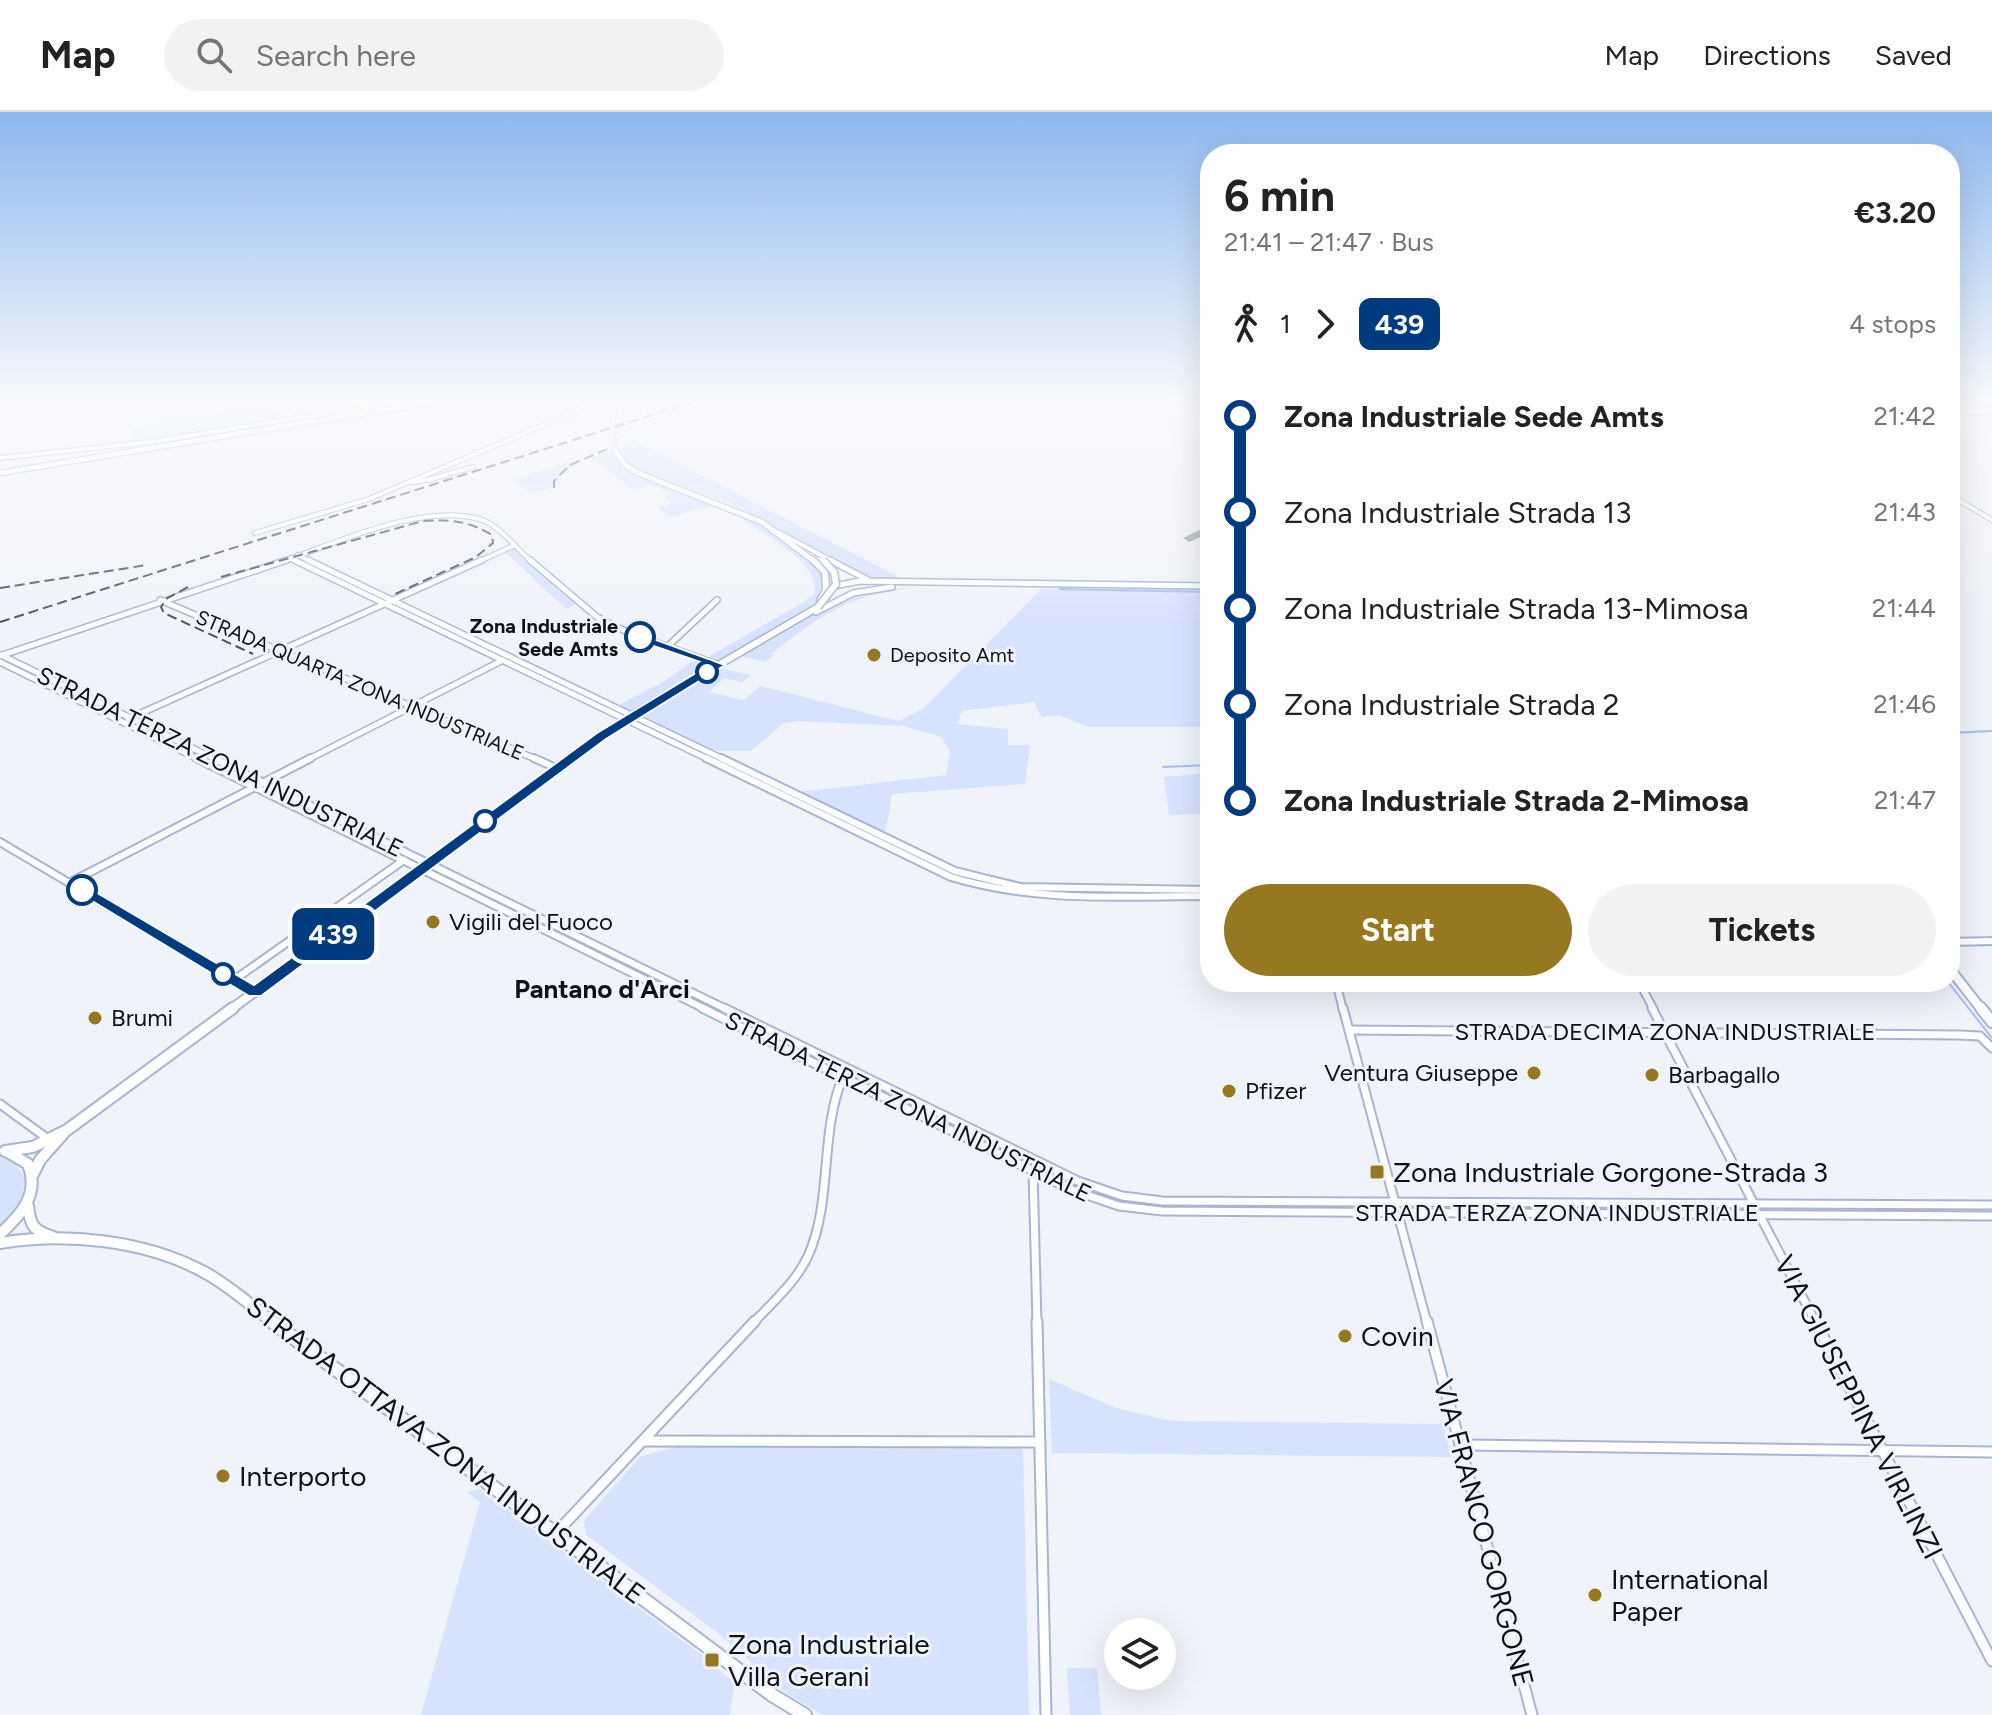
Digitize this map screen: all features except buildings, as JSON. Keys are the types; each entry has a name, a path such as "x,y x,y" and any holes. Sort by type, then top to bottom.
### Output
{"main road":[{"path":"2,1150 33,1147 67,1130 556,768 645,707 818,607 832,594 837,580 834,570 823,560 722,502 649,477"},
{"path":"719,665 824,597 825,572 768,527"},
{"path":"1960,982 1992,1022"},
{"path":"62,1240 38,1232 30,1224 26,1213 33,1174 40,1160 67,1130"},
{"path":"2,1150 25,1161 33,1174"},
{"path":"0,1234 29,1200"},
{"path":"0,1243 62,1240"},
{"name":"STRADA OTTAVA ZONA INDUSTRIALE","path":"62,1240 126,1247 171,1257 205,1272 772,1695 805,1715"}],"street":[{"path":"255,533 360,502 420,477"},
{"path":"406,483 439,477"},
{"path":"417,478 428,480"},
{"path":"1960,501 1992,520"},
{"path":"1,658 296,557 382,530 435,518 487,522 597,617 719,665"},
{"path":"778,532 851,573 883,583"},
{"path":"121,722 515,545"},
{"path":"296,557 482,650 628,718 646,723 955,871 1030,892"},
{"path":"825,572 847,583 939,586"},
{"path":"824,597 831,588 847,583 1200,586"},
{"path":"763,640 853,593 889,587 963,585"},
{"path":"667,647 717,600"},
{"name":"STRADA QUARTA ZONA INDUSTRIALE","path":"162,601 556,768"},
{"path":"388,602 510,657 951,877 986,888 1030,892 1200,890"},
{"path":"482,650 489,647"},
{"path":"69,883 510,657"},
{"name":"STRADA TERZA ZONA INDUSTRIALE","path":"1,658 254,788 404,860 425,866 603,949 1099,1189 1142,1199 1992,1205"},
{"name":"STRADA TERZA ZONA INDUSTRIALE","path":"40,678 370,834 594,954 1094,1199 1141,1209 1992,1216"},
{"path":"645,707 642,717 646,723"},
{"path":"105,713 113,710"},
{"path":"192,757 201,753"},
{"path":"361,839 370,834"},
{"path":"0,842 255,993"},
{"path":"234,980 404,860"},
{"path":"1045,892 1200,896"},
{"path":"1960,942 1992,941"},
{"path":"594,954 603,949"},
{"path":"1339,992 1395,1202"},
{"name":"VIA GIUSEPPINA VIRLINZI","path":"1644,992 1992,1661"},
{"name":"STRADA DECIMA ZONA INDUSTRIALE","path":"1349,1030 1980,1036 1992,1048"},
{"path":"557,1532 794,1280 808,1256 833,1099 841,1076 849,1069"},
{"path":"0,1104 48,1139"},
{"path":"1033,1159 1046,1715"},
{"name":"VIA FRANCO GORGONE","path":"1395,1202 1532,1715"},
{"path":"643,1441 1040,1442"},
{"path":"1461,1445 1992,1452"}],"shaded area":[{"path":"523,477 560,477 557,487 530,493 513,480"},
{"path":"616,477 639,477 676,490 674,493 680,491 719,504 669,517 658,507 670,504 671,500 665,497 673,493 650,485 633,489"},
{"path":"651,477 705,477 906,581 873,581 732,504"},
{"path":"738,514 762,525 802,552 826,584 818,600 811,605 716,661 706,658 814,595 814,582 798,558"},
{"path":"514,548 576,604 566,609 505,552"},
{"path":"913,588 871,596 836,609 789,640 765,662 741,656 844,600 888,589"},
{"path":"1041,589 1200,589 1200,727 1088,727 1059,715 1042,717 1034,702 962,711 957,724 1008,729 1008,745 1030,745 1025,784 892,794 885,834 799,792 946,775 950,752 942,737 904,726 797,721 782,724 751,751 712,751 645,717 646,711 719,668 751,675 742,682 724,678 709,692 744,700 760,686 899,721 924,708"},
{"path":"694,660 708,667 632,711 615,707 663,682"},
{"path":"1200,774 1200,814 1169,815 1164,777"},
{"path":"0,1155 13,1161 26,1179 19,1204 0,1227"},
{"path":"1049,1379 1116,1408 1172,1421 1443,1424 1452,1457 1052,1453"},
{"path":"1023,1446 1029,1715 823,1715 786,1693 718,1633 586,1535 584,1520 641,1456 676,1447"},
{"path":"480,1489 703,1656 734,1683 730,1715 421,1715 480,1502 467,1492"},
{"path":"1067,1668 1097,1668 1101,1715 1070,1715"}],"waterway":[{"path":"1060,589 1200,592"},
{"path":"1960,733 1992,731"},
{"path":"1163,767 1200,765"},
{"path":"1956,992 1992,1038"}],"taxiway":[{"path":"1189,538 1200,533"}],"railway":[{"path":"0,622 457,477"},
{"path":"554,488 554,481 558,477"},
{"path":"221,577 423,521 459,522 492,535 493,543 476,557 393,595"},
{"path":"0,588 147,565"},
{"path":"188,587 166,599 161,607 164,613 253,654"}],"bus line":[{"name":"439","path":"82,890 255,993 556,768 631,716 719,665 640,637"}],"place":[{"name":"Zona Industriale Sede Amts","path":"640,637"},
{"name":"Deposito Amt","path":"874,655"},
{"name":"Vigili del Fuoco","path":"433,922"},
{"name":"Brumi","path":"95,1018"},
{"name":"Ventura Giuseppe","path":"1534,1073"},
{"name":"Barbagallo","path":"1652,1075"},
{"name":"Pfizer","path":"1229,1091"},
{"name":"Zona Industriale Gorgone-Strada 3","path":"1377,1172"},
{"name":"Covin","path":"1345,1336"},
{"name":"Interporto","path":"223,1476"},
{"name":"International Paper","path":"1595,1595"},
{"name":"Zona Industriale Villa Gerani","path":"712,1660"}],"district":[{"name":"Pantano d'Arci","path":"602,989"}]}
